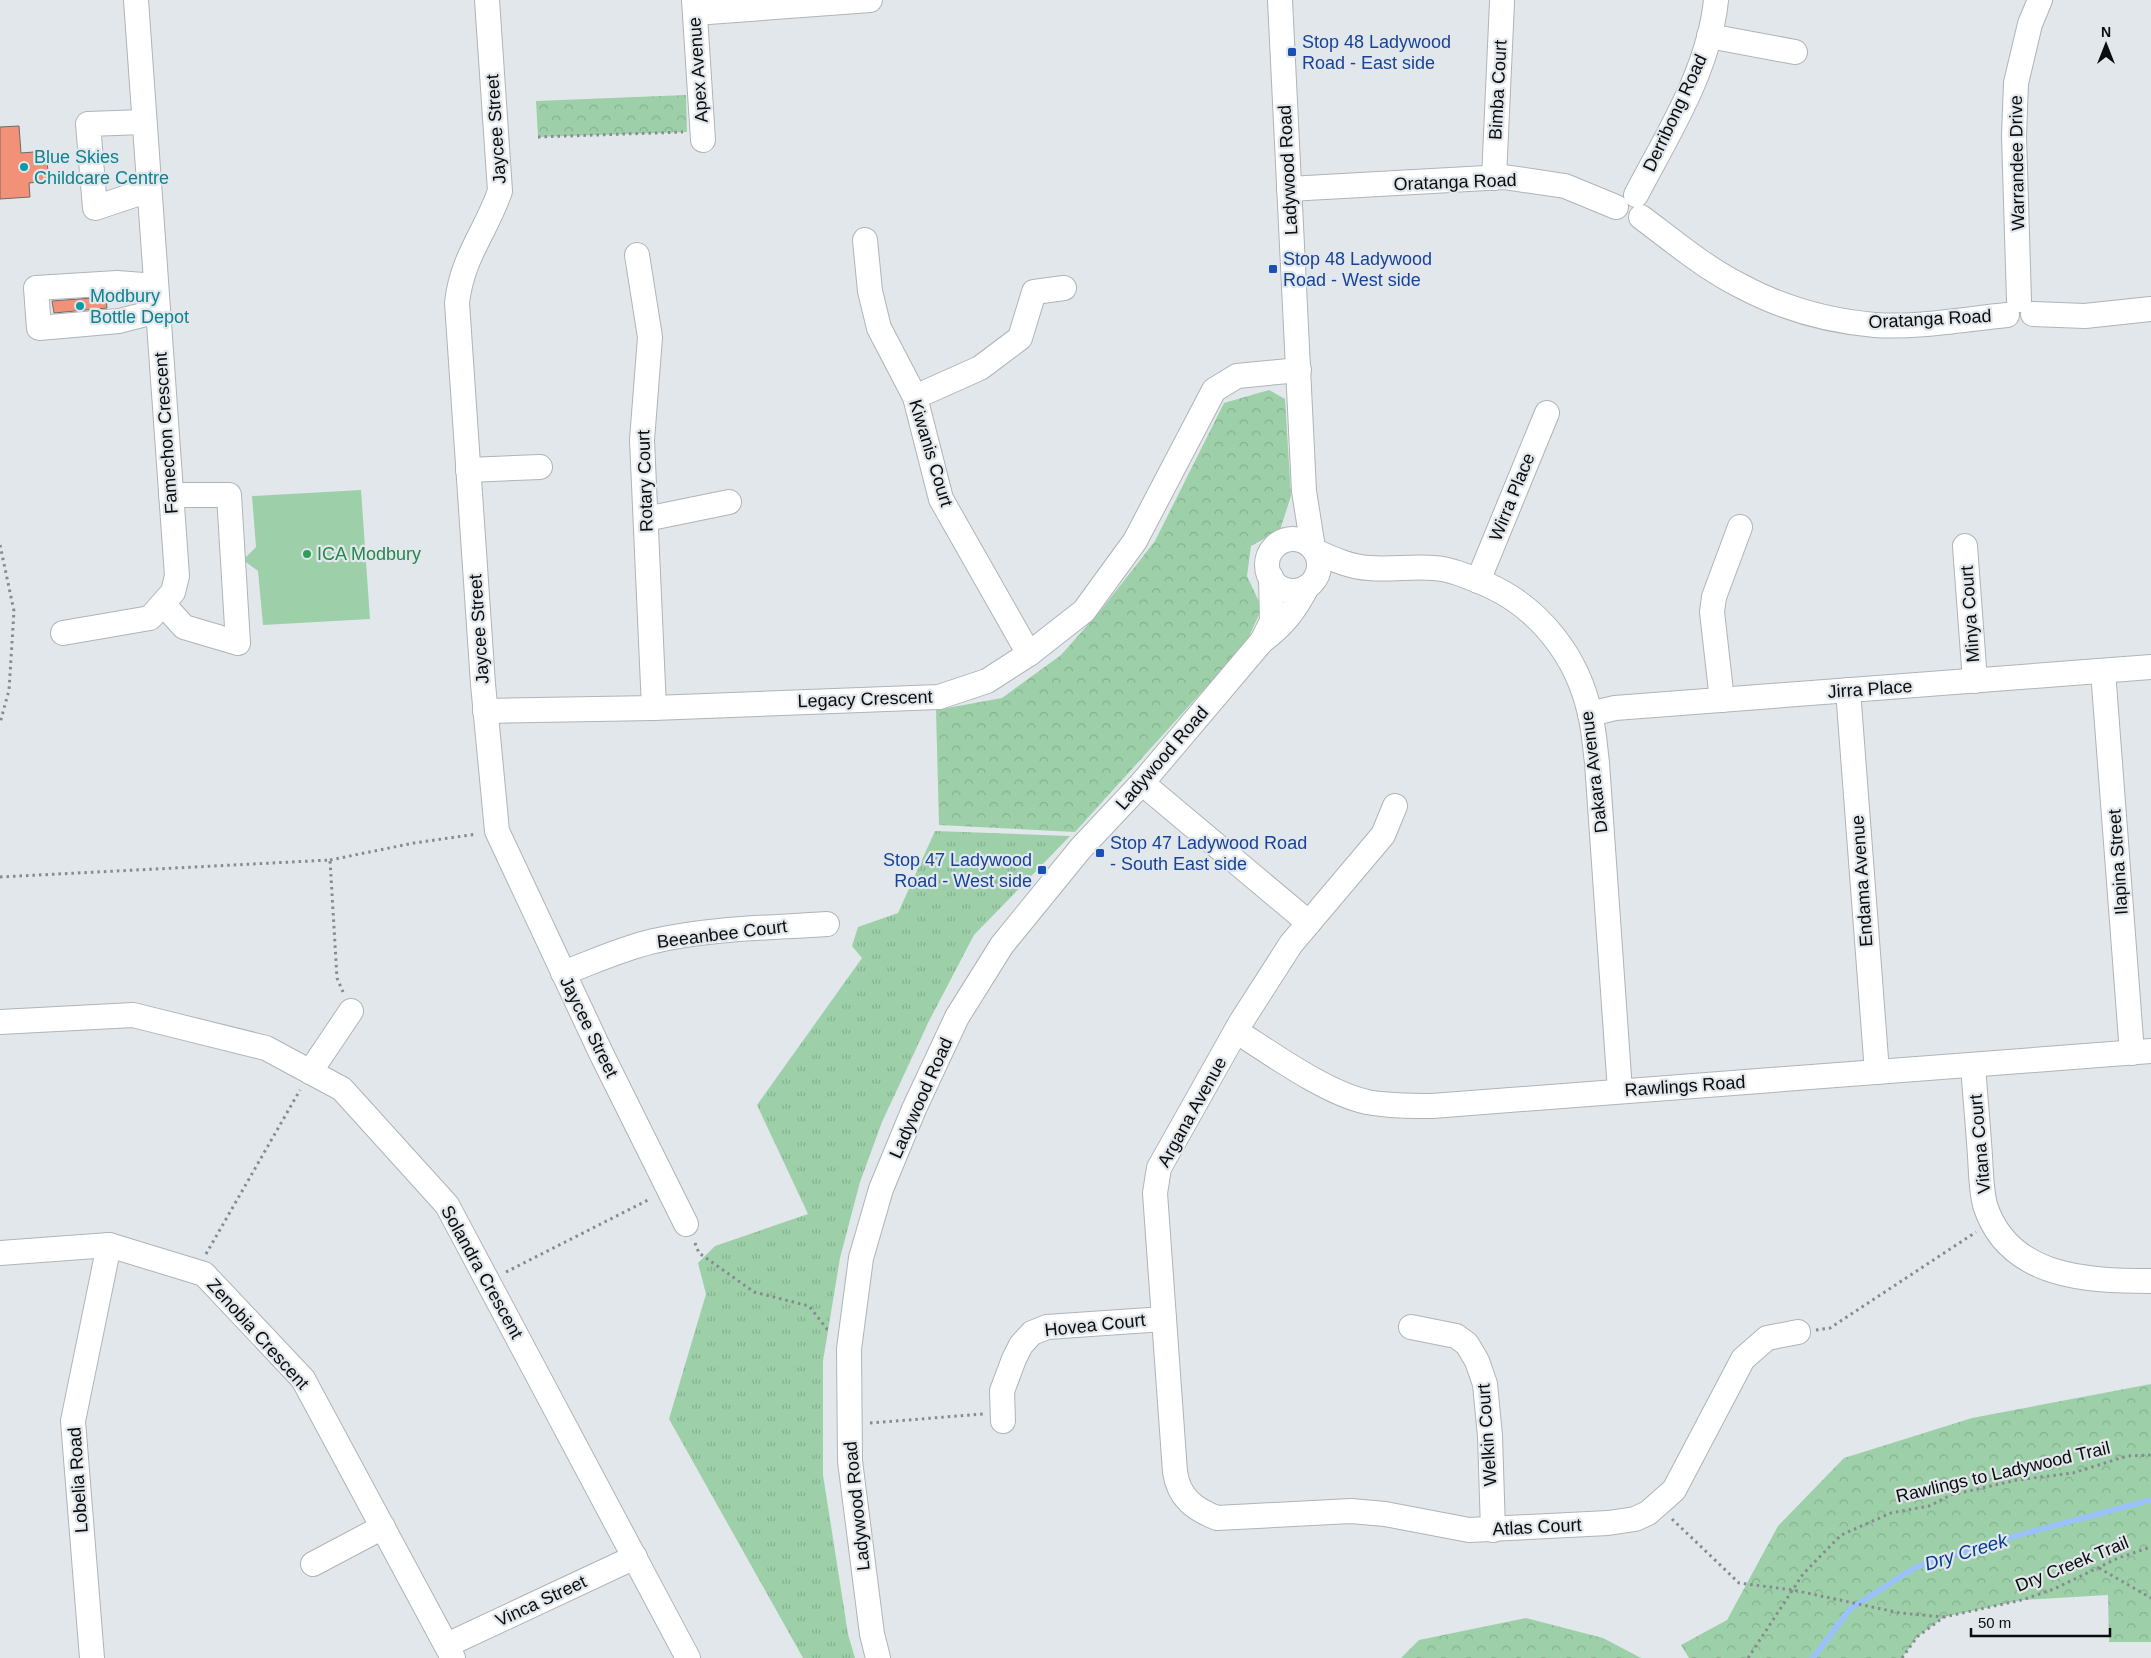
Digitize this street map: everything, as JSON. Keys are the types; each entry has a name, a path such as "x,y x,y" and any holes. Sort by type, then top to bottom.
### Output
{"street":[{"name":"Famechon Crescent","path":"63,633 150,618 164,605 173,592 177,576 136,0"},
{"name":"Jaycee Street","path":"488,0 500,191 495,206 470,253 459,285 458,303 485,711 497,831 563,973 686,1224"},
{"path":"694,6 870,0"},
{"name":"Ladywood Road","path":"1280,0 1304,491 1314,550"},
{"name":"Derribong Road","path":"1631,206 1684,103 1702,62 1714,21 1716,0"},
{"name":"Warrandee Drive","path":"2020,310 2014,136 2016,82 2030,24 2040,0"},
{"name":"Bimba Court","path":"1494,178 1502,2"},
{"name":"Apex Avenue","path":"694,6 695,136"},
{"path":"1709,36 1795,52"},
{"path":"144,122 88,124 95,208 149,190"},
{"name":"Oratanga Road","path":"1289,188 1494,178 1538,180 1565,186 1631,206 1709,267 1740,286 1784,305 1831,319 1876,325 1947,322 2020,310 2085,316 2151,310"},
{"name":"Kiwanis Court","path":"865,240 870,292 879,328 915,398 941,498 1029,654"},
{"name":"Rotary Court","path":"637,255 650,337 642,440 654,708"},
{"path":"156,286 117,282 36,288 39,328 120,322 158,311"},
{"path":"915,398 980,368 1020,338 1034,292 1064,288"},
{"name":"Legacy Crescent","path":"485,711 654,708 939,697 987,681 1029,654 1084,611 1135,541 1214,390 1237,376 1298,370"},
{"name":"Wirra Place","path":"1478,581 1546,413"},
{"path":"468,470 540,467"},
{"name":"Ladywood Road","path":"1285,541 1304,491"},
{"path":"164,605 184,627 238,643 229,494 171,494"},
{"path":"646,519 729,502"},
{"path":"1722,700 1712,612 1714,598 1740,527"},
{"path":"1285,541 1305,542 1314,550 1319,564 1316,577 1310,584 1291,591 1276,584 1270,577 1268,560 1277,545 1285,541"},
{"name":"Minya Court","path":"1965,546 1975,681"},
{"name":"Dakara Avenue","path":"1314,550 1341,563 1369,568 1436,568 1478,581 1520,603 1553,635 1575,669 1590,714 1597,763 1620,1091"},
{"name":"Dakara Avenue","path":"1310,584 1369,568"},
{"name":"Ladywood Road","path":"878,1658 872,1634 850,1461 849,1424 850,1336 861,1258 881,1189 914,1109 957,1016 1002,945 1081,848 1142,783 1262,641 1272,621 1270,577"},
{"name":"Ladywood Road","path":"1262,641 1280,628 1310,584"},
{"name":"Jirra Place","path":"1590,714 1615,708 2151,667"},
{"name":"Ilapina Street","path":"2104,671 2141,1052"},
{"name":"Endama Avenue","path":"1848,690 1877,1072"},
{"path":"1142,783 1309,923"},
{"name":"Argana Avenue","path":"1185,1499 1178,1487 1175,1472 1155,1193 1159,1168 1236,1031 1291,944 1383,836 1395,806"},
{"name":"Beeanbee Court","path":"563,973 616,953 691,934 826,924"},
{"path":"310,1072 351,1011"},
{"name":"Solandra Crescent","path":"0,1022 133,1015 266,1048 342,1089 447,1205 688,1658"},
{"name":"Rawlings Road","path":"1236,1031 1318,1081 1350,1097 1391,1106 1432,1106 2141,1052"},
{"name":"Vitana Court","path":"1973,1065 1982,1183 1985,1204 1995,1227 2017,1252 2035,1265 2064,1275 2151,1281"},
{"name":"Zenobia Crescent","path":"0,1253 109,1245 204,1274 303,1379 450,1651"},
{"name":"Lobelia Road","path":"92,1658 73,1420 109,1245"},
{"name":"Hovea Court","path":"1003,1417 1002,1391 1021,1345 1032,1333 1047,1326 1164,1318"},
{"name":"Welkin Court","path":"1411,1326 1456,1336 1467,1344 1478,1361 1485,1384 1490,1436 1492,1530"},
{"name":"Atlas Court","path":"1185,1499 1198,1510 1218,1518 1351,1511 1385,1514 1468,1530 1608,1523 1635,1519 1648,1513 1674,1490 1743,1359 1767,1338 1798,1332"},
{"path":"313,1564 383,1527"},
{"name":"Vinca Street","path":"450,1651 635,1558"}],"path":[{"path":"538,137 695,136"},
{"path":"0,545 14,611 14,641 9,690 0,723"},
{"path":"0,877 330,860 414,843 497,831"},
{"path":"330,860 337,978 351,1011"},
{"path":"195,1272 310,1072"},
{"path":"488,1281 669,1190"},
{"path":"1798,1332 1830,1328 1992,1221"},
{"path":"686,1224 699,1253 754,1292 809,1306 827,1329 850,1336"},
{"path":"849,1424 1003,1417"},
{"name":"Rawlings to Ladywood Trail","path":"1748,1658 1803,1574 1841,1535 1891,1513 1929,1506 1951,1495 2017,1480 2073,1473 2127,1456 2151,1455"},
{"path":"1658,1504 1739,1583 1836,1598 1881,1610 1944,1617"},
{"name":"Dry Creek Trail","path":"1902,1658 1917,1636 1944,1617 2022,1600 2054,1589 2118,1558 2151,1547"},
{"path":"2099,1567 2151,1598"}],"green space":[{"path":"686,95 687,132 538,137 536,101"},
{"path":"1269,390 1285,399 1291,496 1280,530 1251,546 1247,576 1262,608 1246,643 1075,832 939,825 936,710 1002,698 1061,655 1101,610 1155,541 1224,403"},
{"name":"ICA Modbury","path":"361,490 370,619 263,625 258,571 243,560 256,547 252,496"},
{"path":"935,831 1070,836 974,935 929,1021 882,1122 860,1182 840,1258 823,1361 823,1475 848,1634 855,1658 803,1658 669,1419 706,1294 698,1263 715,1246 808,1214 757,1105 862,958 852,946 858,927 898,913"},
{"path":"2151,1384 2151,1642 2109,1642 2108,1595 2022,1600 1944,1617 1917,1637 1902,1658 1689,1658 1681,1645 1727,1620 1778,1526 1844,1458 1972,1418"},
{"path":"1526,1618 1603,1638 1641,1658 1401,1658 1419,1640"}],"building":[{"name":"Blue Skies Childcare Centre","path":"19,126 21,153 46,151 49,181 29,183 30,197 0,199 0,127"},
{"name":"Modbury Bottle Depot","path":"106,297 107,308 54,313 52,301"}],"waterway":[{"name":"Dry Creek","path":"1813,1658 1850,1609 1914,1568 1985,1544 2151,1500"}],"place":[{"name":"Stop 48 Ladywood Road - East side","path":"1292,52"},
{"name":"Blue Skies Childcare Centre","path":"24,167"},
{"name":"Stop 48 Ladywood Road - West side","path":"1273,269"},
{"name":"Modbury Bottle Depot","path":"80,306"},
{"name":"ICA Modbury","path":"307,554"},
{"name":"Stop 47 Ladywood Road - South East side","path":"1100,853"},
{"name":"Stop 47 Ladywood Road - West side","path":"1042,870"}]}
